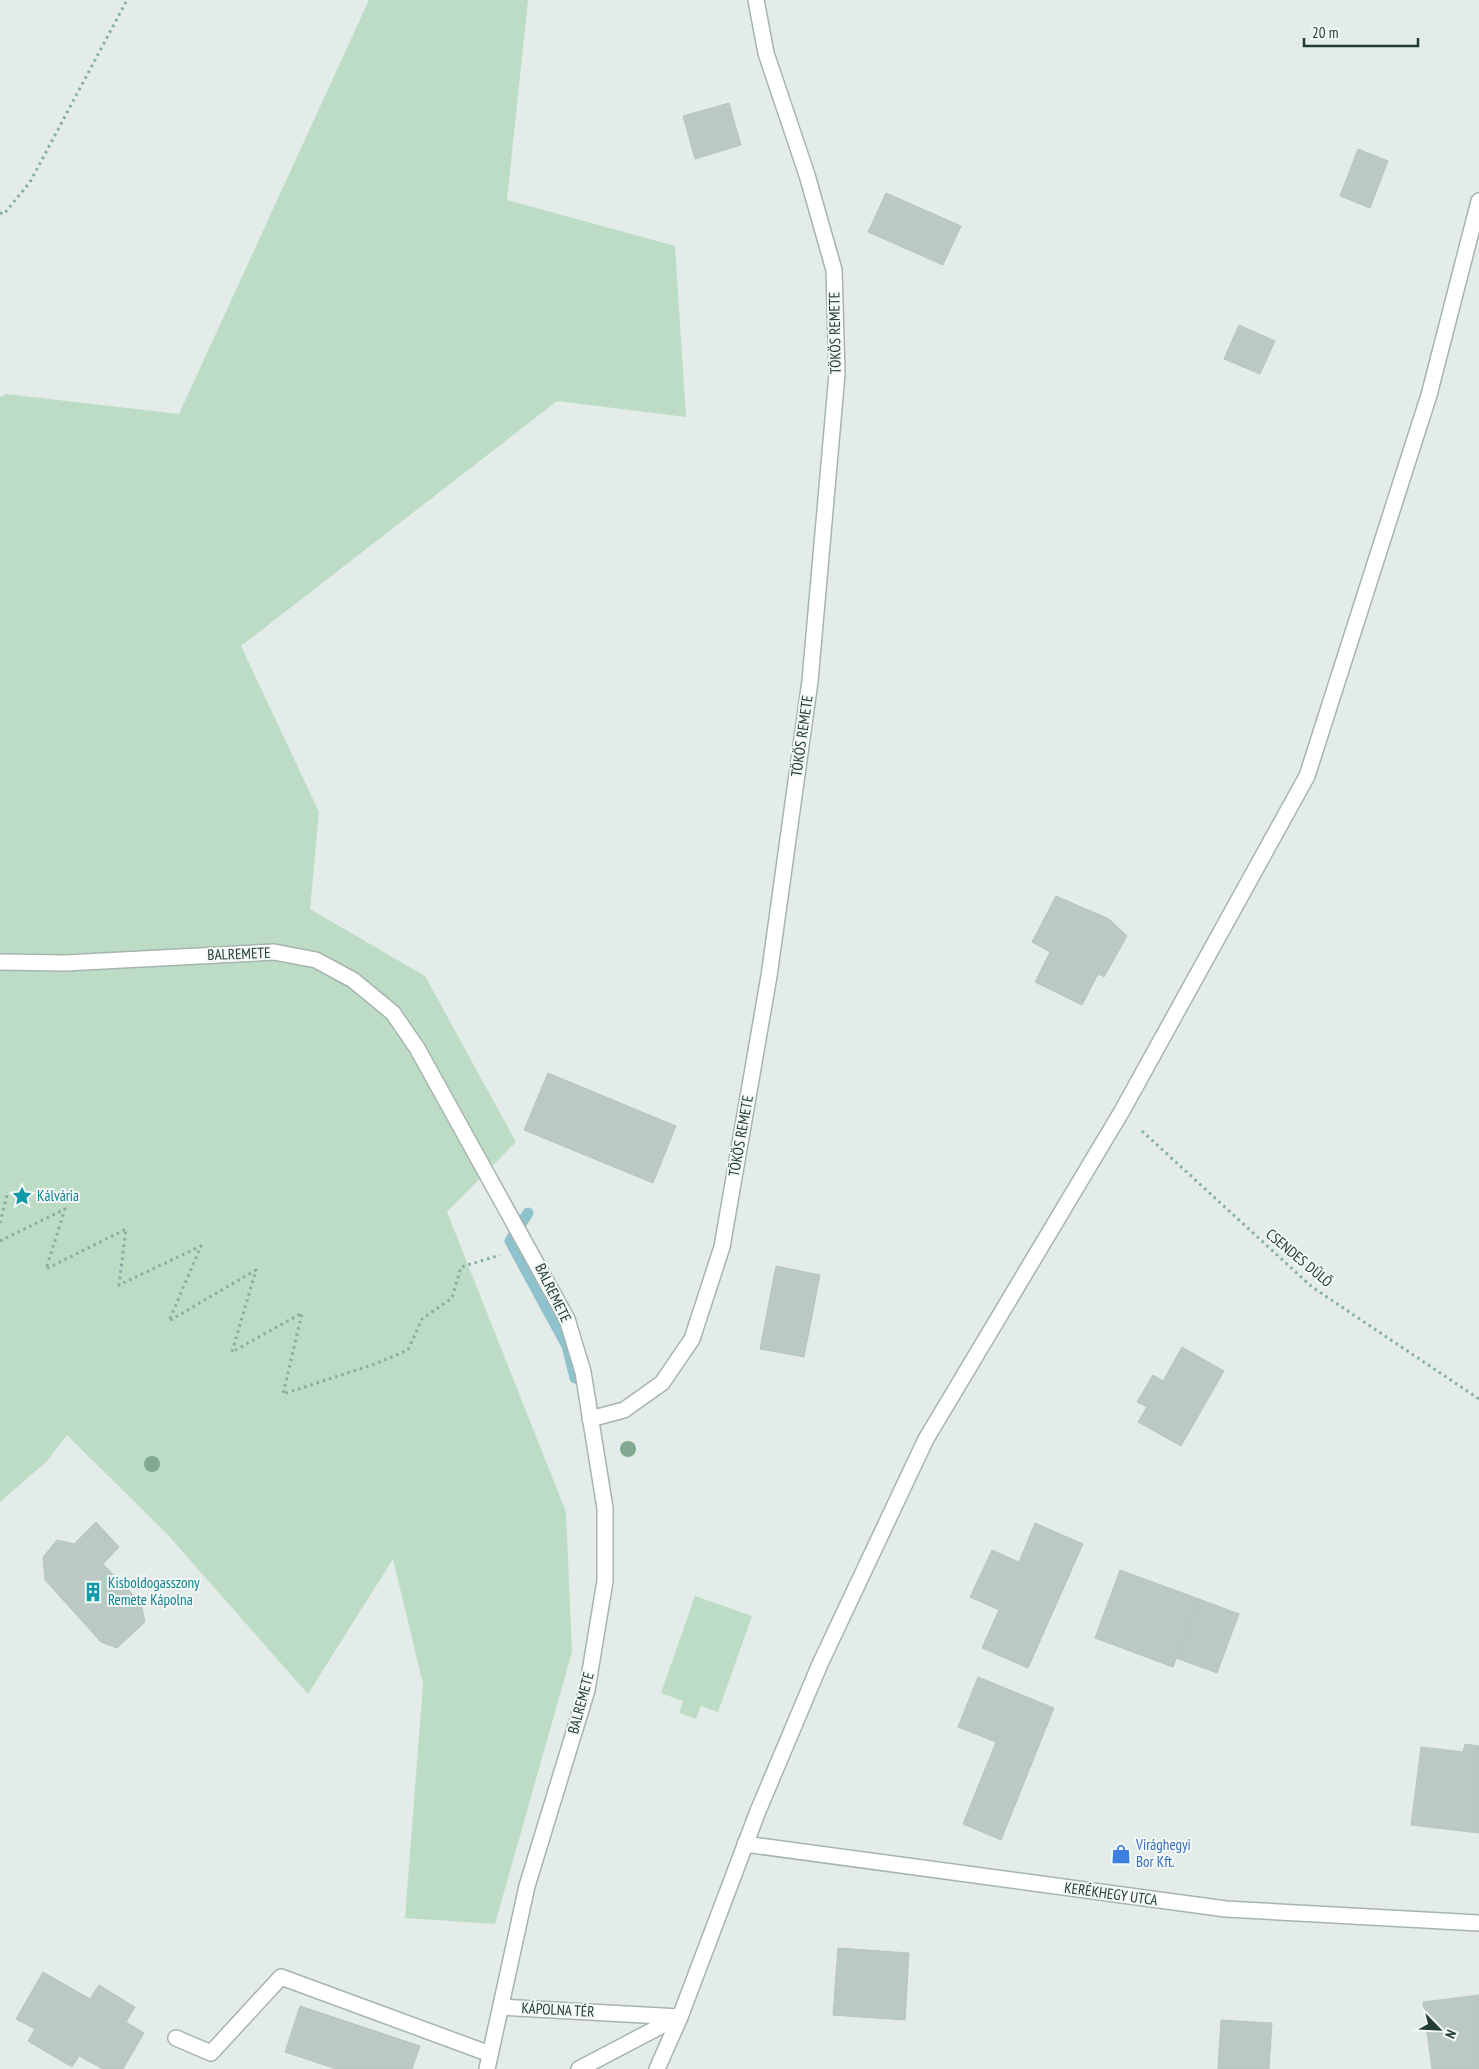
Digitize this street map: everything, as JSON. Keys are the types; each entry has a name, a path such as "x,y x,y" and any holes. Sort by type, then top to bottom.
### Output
{"street":[{"name":"TÖKÖS REMETE","path":"590,1419 624,1410 662,1383 692,1339 722,1247 769,976 810,681 837,374 834,270 807,175 766,52 756,0"},
{"path":"657,2069 680,2017 745,1844 820,1664 926,1440 1122,1112 1307,776 1429,395 1479,201"},
{"name":"BALREMETE","path":"0,962 65,963 274,952 316,960 353,980 393,1012 412,1041 532,1252 567,1319 583,1372 604,1508 605,1581 587,1690 527,1886 501,2006"},
{"name":"KERÉKHEGY UTCA","path":"745,1844 1226,1909 1479,1923"},
{"path":"176,2038 211,2053 281,1977 488,2062"},
{"name":"KÁPOLNA TÉR","path":"488,2062 501,2006 680,2017"},
{"path":"579,2069 680,2017"}],"path":[{"path":"0,213 4,214 30,182 127,0"},
{"name":"CSENDES DŰLŐ","path":"1122,1112 1183,1170 1312,1286 1479,1399"},
{"path":"0,1223 7,1195"},
{"path":"0,1241 65,1209 46,1269 126,1229 119,1285 201,1246 169,1321 256,1270 232,1352 302,1314 283,1394 375,1364 408,1350 422,1319 452,1298 461,1267 504,1254"}],"green space":[{"path":"369,0 528,0 507,200 675,246 686,417 557,401 241,646 319,812 310,909 425,976 516,1142 447,1212 566,1512 572,1652 495,1924 405,1918 423,1684 393,1559 308,1694 168,1535 67,1435 47,1461 0,1502 0,397 6,394 179,414"},
{"path":"695,1596 752,1616 718,1712 701,1706 696,1719 679,1713 683,1701 661,1693"}],"building":[{"path":"729,103 741,145 695,159 683,116"},
{"path":"1358,149 1388,161 1370,208 1340,196"},
{"path":"886,193 961,226 943,265 868,232"},
{"path":"1239,325 1275,341 1260,374 1224,359"},
{"path":"1056,896 1109,919 1127,936 1104,977 1098,974 1082,1005 1035,982 1050,952 1032,942"},
{"path":"548,1073 676,1126 653,1183 524,1130"},
{"path":"776,1266 820,1275 804,1357 760,1349"},
{"path":"1182,1347 1224,1371 1181,1446 1138,1422 1147,1407 1137,1402 1153,1375 1163,1381"},
{"name":"Kisboldogasszony Remete Kápolna","path":"96,1522 119,1547 103,1564 141,1603 145,1622 117,1648 101,1642 45,1580 43,1557 57,1540 74,1544"},
{"path":"1035,1523 1083,1544 1028,1668 982,1648 999,1610 970,1597 992,1550 1019,1562"},
{"path":"1120,1570 1199,1599 1173,1667 1095,1638"},
{"path":"1199,1599 1239,1614 1217,1673 1176,1658"},
{"path":"978,1677 1054,1708 1001,1840 963,1824 996,1742 958,1727"},
{"path":"1465,1744 1479,1746 1479,1833 1411,1825 1421,1747 1463,1752"},
{"path":"838,1948 909,1953 905,2020 833,2015"},
{"path":"43,1972 90,1999 99,1985 135,2007 126,2022 144,2033 123,2069 103,2069 79,2056 72,2067 28,2041 35,2029 16,2019"},
{"path":"1479,1995 1479,2069 1432,2069 1423,2002"},
{"path":"300,2006 420,2046 412,2069 336,2069 285,2052"},
{"path":"1221,2020 1272,2023 1269,2069 1218,2069"}],"waterway":[{"path":"528,1213 510,1241 567,1346 575,1378"}],"place":[{"name":"Kálvária","path":"22,1196"},
{"name":"Kisboldogasszony Remete Kápolna","path":"93,1592"},
{"name":"Virághegyi Bor Kft.","path":"1121,1854"}]}
